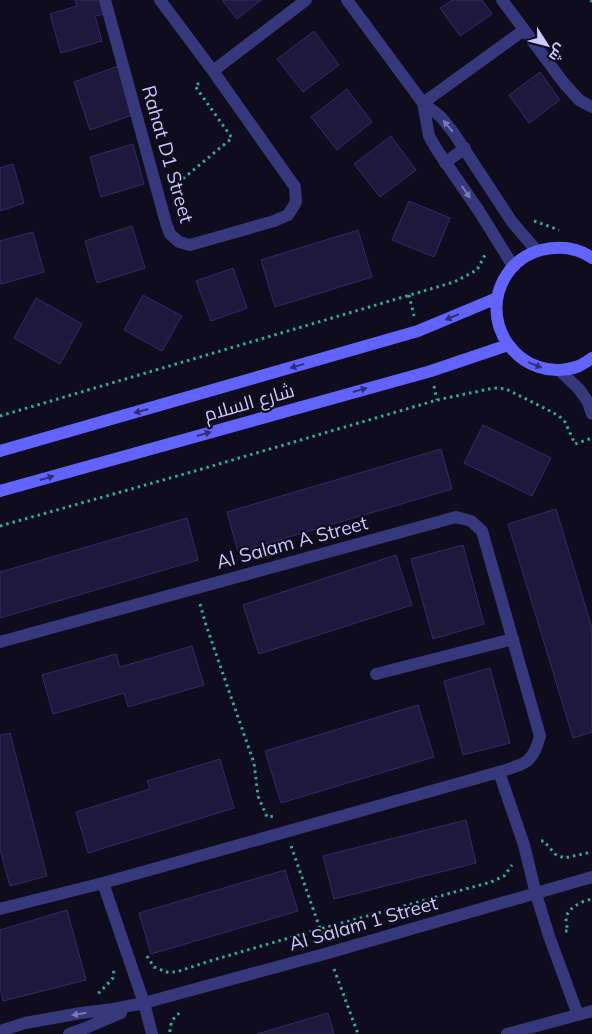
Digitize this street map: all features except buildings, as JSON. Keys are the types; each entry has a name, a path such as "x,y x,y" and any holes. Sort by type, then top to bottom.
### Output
{"street":[{"name":"Rahat D1 Street","path":"104,0 170,234 179,242 190,245 274,221 288,215 296,202 295,187 160,0"},
{"path":"212,71 306,0"},
{"path":"346,0 423,103 441,117 453,132 512,222 537,251"},
{"path":"502,0 563,82 579,100 592,107"},
{"path":"423,103 524,30"},
{"path":"423,103 429,136 513,266"},
{"path":"446,163 465,148"},
{"path":"592,258 577,250 564,247 537,251 524,257 513,266 500,286 496,315 500,331 508,345 518,356 531,364 545,369 559,370 579,366 592,358"},
{"name":"شارع السلام","path":"0,451 418,331 497,298"},
{"name":"شارع السلام","path":"0,491 430,371 508,345"},
{"path":"559,370 579,389 588,402 592,414"},
{"name":"Al Salam A Street","path":"0,642 456,517 471,521 482,531 540,736 536,751 526,762 499,772 103,883 0,909"},
{"path":"376,674 513,639"},
{"path":"499,772 524,845 549,936 578,1015"},
{"name":"Al Salam 1 Street","path":"0,1030 26,1029 81,1013 113,1010 144,1003 328,953 592,877"},
{"path":"103,883 144,1003 152,1034"},
{"name":"Al Salam 1 Street","path":"69,1034 144,1003"},
{"path":"506,1034 592,1011"}],"path":[{"path":"160,199 232,138 195,86 212,71"},
{"path":"512,222 521,216 565,232"},
{"path":"0,416 454,282 477,270 486,254 489,239 494,235"},
{"path":"0,526 195,472 437,400 494,388 506,389 559,416 565,422 575,444 592,438"},
{"path":"196,588 206,625 254,763 258,796 267,816 280,815 358,1034"},
{"path":"92,995 100,992 113,978 114,961 146,955 154,966 166,972 176,972 320,929 491,882 504,876 512,865 515,848 524,845 544,841 555,854 564,858 592,852"},
{"path":"549,936 568,931 566,917 570,910 584,901 592,899"},
{"path":"170,1034 170,1025 177,1014 188,1009"}]}
